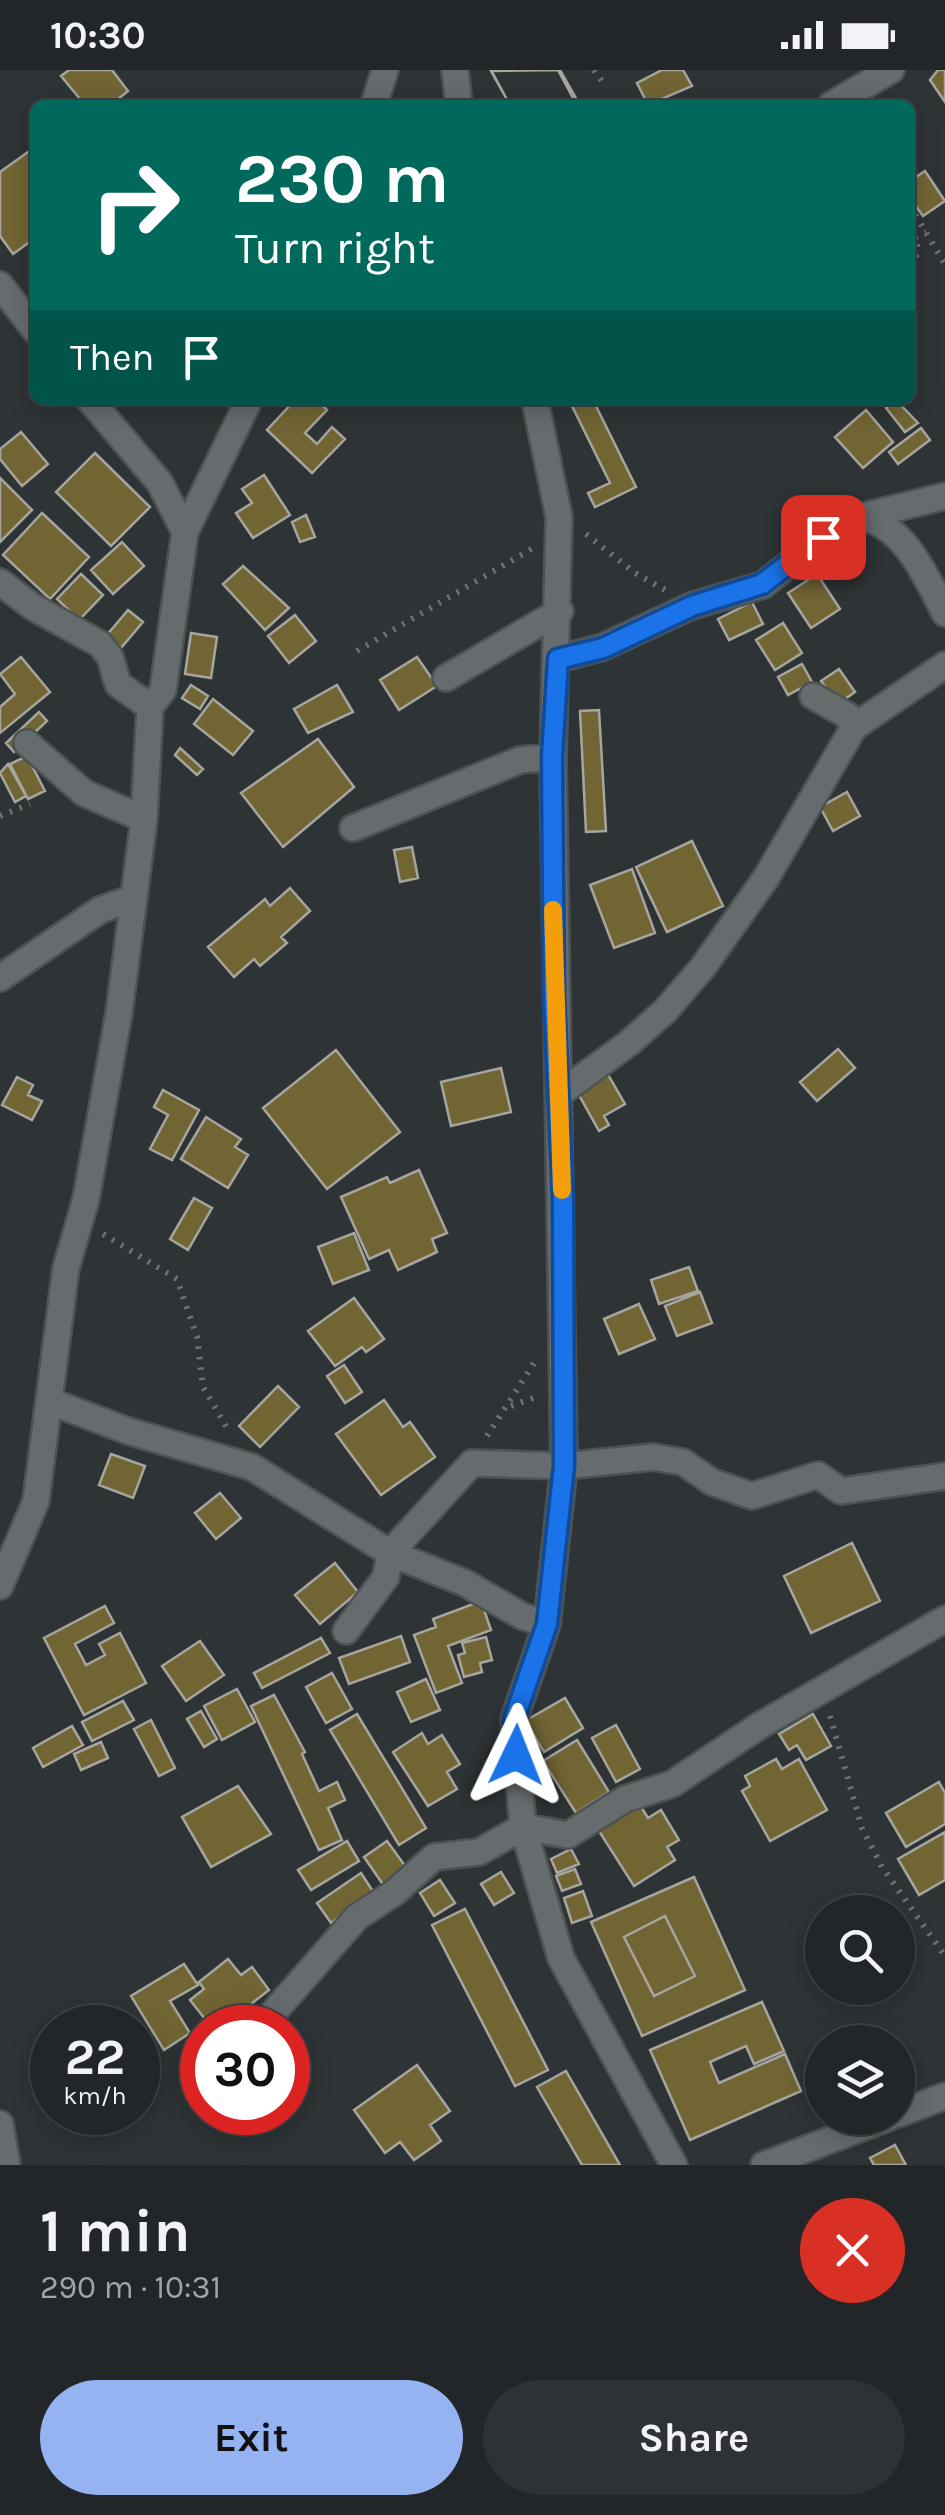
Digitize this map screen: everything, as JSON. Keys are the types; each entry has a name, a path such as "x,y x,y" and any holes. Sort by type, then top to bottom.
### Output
{"street":[{"path":"376,100 385,70"},
{"path":"455,70 458,100"},
{"path":"839,100 890,70"},
{"path":"0,285 30,324"},
{"path":"94,405 160,482 185,532"},
{"path":"0,1586 36,1501 66,1268 86,1199 120,1014 131,899 144,818 150,707 163,690 185,532 247,405"},
{"path":"536,405 560,528 552,757 564,1466 547,1624 514,1719 522,1828 561,1958 674,2165"},
{"path":"558,659 603,648 692,606 762,584 823,537 860,517 945,496"},
{"path":"860,517 883,522 902,540 945,613"},
{"path":"0,582 33,607 100,644 110,657 118,684 150,707"},
{"path":"446,678 560,612"},
{"path":"559,1094 629,1043 665,1010 702,967 766,878 854,727 945,665"},
{"path":"814,696 848,716 854,727"},
{"path":"27,743 84,793 144,818"},
{"path":"353,828 520,760 552,757"},
{"path":"0,978 100,910 131,899"},
{"path":"49,1401 128,1431 252,1467 390,1553 465,1583 522,1616 547,1624"},
{"path":"346,1632 386,1577 390,1553 472,1464 564,1466 653,1457 683,1462 712,1482 752,1496 818,1475 841,1491 945,1476"},
{"path":"280,2005 357,1917 394,1893 434,1857 479,1852 522,1828 568,1835 625,1800 672,1784 759,1726 945,1619"},
{"path":"915,2107 945,2096"},
{"path":"0,2124 7,2165"},
{"path":"764,2165 843,2135"}],"path":[{"path":"594,70 604,84"},
{"path":"915,214 945,264"},
{"path":"915,237 926,232"},
{"path":"357,651 560,528 692,606"},
{"path":"0,816 30,804"},
{"path":"86,1199 91,1226 177,1279 197,1337 203,1387 252,1467"},
{"path":"472,1464 536,1358"},
{"path":"824,1690 862,1828 882,1867 945,1956"}],"building":[{"path":"69,70 112,70 128,91 117,100 81,100 61,76"},
{"path":"491,70 558,70 574,100 507,100"},
{"path":"560,70 577,100 507,100 491,71"},
{"path":"662,70 683,70 692,86 660,100 646,100 637,83"},
{"path":"938,70 945,70 945,102 930,80"},
{"path":"30,151 30,242 13,254 0,236 0,172"},
{"path":"925,171 945,201 923,216 915,205 915,178"},
{"path":"290,405 322,405 327,410 305,433 317,444 332,427 345,439 312,473 267,430"},
{"path":"571,405 595,405 636,487 595,507 588,493 610,483"},
{"path":"901,405 918,423 905,432 886,408"},
{"path":"866,410 893,442 863,468 835,437"},
{"path":"921,428 930,440 898,464 889,452"},
{"path":"21,432 48,464 22,486 0,459 0,449"},
{"path":"95,453 150,507 111,546 56,492"},
{"path":"264,475 290,515 253,538 236,513 252,503 242,489"},
{"path":"0,478 32,510 0,542"},
{"path":"42,513 89,557 50,599 3,555"},
{"path":"306,515 315,537 300,542 292,522"},
{"path":"122,542 144,566 113,594 91,570"},
{"path":"243,566 289,608 265,630 223,584"},
{"path":"81,574 103,595 79,620 57,599"},
{"path":"817,574 840,609 811,628 788,593"},
{"path":"752,602 763,624 729,640 718,619"},
{"path":"128,610 143,622 121,648 106,636"},
{"path":"295,615 316,641 289,663 268,636"},
{"path":"783,623 802,653 775,670 756,640"},
{"path":"191,633 217,637 211,678 185,674"},
{"path":"21,657 50,692 0,733 0,707 15,694 0,674"},
{"path":"417,657 437,686 399,710 380,680"},
{"path":"802,664 812,682 788,695 778,677"},
{"path":"839,669 855,692 838,704 821,681"},
{"path":"191,685 208,696 200,709 182,698"},
{"path":"337,685 353,712 308,733 294,709"},
{"path":"213,699 253,731 233,755 194,724"},
{"path":"599,710 606,831 586,832 580,711"},
{"path":"39,712 47,721 14,752 6,743"},
{"path":"318,739 354,787 283,847 241,793"},
{"path":"180,748 203,769 197,775 175,755"},
{"path":"27,756 45,791 28,799 10,764"},
{"path":"8,764 26,796 15,802 0,773"},
{"path":"847,792 860,816 833,831 820,807"},
{"path":"692,841 723,906 667,932 636,867"},
{"path":"412,847 418,878 400,882 394,850"},
{"path":"632,869 655,933 614,948 590,885"},
{"path":"290,888 310,911 281,937 287,943 260,966 254,959 234,977 208,947 265,899 270,906"},
{"path":"838,1049 855,1068 817,1101 800,1082"},
{"path":"336,1050 400,1132 327,1189 263,1108"},
{"path":"501,1068 511,1112 451,1126 441,1082"},
{"path":"606,1071 625,1104 604,1116 609,1125 599,1131 575,1088"},
{"path":"17,1077 33,1085 28,1095 42,1101 32,1120 2,1105"},
{"path":"163,1090 199,1110 172,1160 150,1149 168,1115 154,1107"},
{"path":"206,1117 241,1139 235,1147 248,1155 228,1188 181,1159"},
{"path":"419,1170 447,1233 432,1239 437,1252 398,1270 389,1250 369,1259 341,1197 387,1177 390,1183"},
{"path":"194,1198 212,1208 188,1250 170,1239"},
{"path":"354,1233 369,1270 333,1284 318,1247"},
{"path":"689,1267 698,1291 659,1304 651,1280"},
{"path":"700,1292 712,1323 677,1336 665,1306"},
{"path":"354,1298 384,1339 366,1352 362,1347 335,1366 308,1331"},
{"path":"639,1304 655,1339 619,1354 604,1319"},
{"path":"344,1365 362,1392 345,1403 327,1376"},
{"path":"278,1386 299,1407 260,1447 239,1426"},
{"path":"384,1400 403,1427 410,1422 435,1457 381,1495 336,1434"},
{"path":"111,1454 145,1466 133,1498 99,1485"},
{"path":"220,1493 241,1518 216,1539 195,1513"},
{"path":"852,1543 880,1601 811,1633 784,1576"},
{"path":"335,1563 358,1592 320,1624 295,1595"},
{"path":"481,1601 491,1630 448,1646 462,1683 436,1693 414,1635 436,1627 433,1619"},
{"path":"105,1606 114,1623 75,1644 86,1665 105,1655 99,1644 120,1633 146,1683 84,1715 44,1638"},
{"path":"401,1636 410,1662 349,1684 339,1658"},
{"path":"486,1637 492,1660 480,1663 482,1672 464,1677 458,1655 465,1653 462,1643"},
{"path":"321,1638 330,1653 262,1688 254,1673"},
{"path":"200,1641 224,1675 186,1701 162,1666"},
{"path":"332,1673 352,1709 326,1723 306,1687"},
{"path":"426,1679 440,1710 411,1722 397,1692"},
{"path":"237,1689 255,1722 222,1740 204,1706"},
{"path":"274,1695 305,1752 302,1754 319,1791 337,1782 345,1800 328,1808 342,1840 319,1850 251,1706"},
{"path":"565,1698 583,1728 544,1752 525,1721"},
{"path":"123,1701 134,1720 92,1741 82,1722"},
{"path":"201,1711 217,1739 204,1747 187,1719"},
{"path":"357,1714 426,1828 399,1845 330,1730"},
{"path":"813,1714 831,1746 806,1760 797,1745 789,1750 779,1734"},
{"path":"151,1720 175,1768 159,1776 134,1729"},
{"path":"616,1725 640,1769 616,1782 592,1738"},
{"path":"72,1726 83,1745 43,1767 33,1748"},
{"path":"422,1733 428,1744 442,1735 460,1764 447,1772 457,1789 428,1806 393,1752"},
{"path":"577,1740 609,1792 576,1813 543,1761"},
{"path":"101,1742 108,1758 81,1770 74,1754"},
{"path":"776,1759 782,1769 799,1759 827,1810 770,1841 742,1791 750,1786 745,1776"},
{"path":"939,1782 945,1793 945,1824 906,1847 886,1813"},
{"path":"238,1786 271,1834 211,1867 182,1817"},
{"path":"638,1802 648,1818 661,1810 679,1840 667,1847 675,1860 634,1886 597,1828"},
{"path":"945,1832 945,1880 919,1895 898,1859"},
{"path":"347,1841 359,1861 311,1890 298,1870"},
{"path":"387,1841 408,1870 384,1886 364,1857"},
{"path":"571,1849 579,1864 557,1873 551,1859"},
{"path":"575,1869 581,1884 562,1891 556,1876"},
{"path":"501,1872 514,1893 494,1905 481,1884"},
{"path":"361,1873 374,1893 331,1923 317,1903"},
{"path":"694,1877 745,1990 642,2036 591,1922","holes":["665,1916 695,1976 654,1996 624,1937"]},
{"path":"440,1880 455,1903 434,1916 420,1893"},
{"path":"583,1891 592,1916 572,1923 564,1898"},
{"path":"465,1909 548,2070 515,2086 432,1925"},
{"path":"665,1916 695,1976 654,1996 624,1937"},
{"path":"228,1959 241,1975 252,1967 269,1990 250,2005 194,2005 190,2000 204,1989 199,1982"},
{"path":"184,1964 198,1985 170,2001 180,2017 180,2040 164,2050 160,2043 160,2005 136,2005 131,1996"},
{"path":"762,2002 784,2051 754,2064 746,2046 710,2062 719,2083 785,2054 801,2091 690,2140 650,2050"},
{"path":"417,2065 450,2111 430,2125 441,2141 414,2160 400,2142 385,2153 354,2110"},
{"path":"566,2071 620,2165 582,2165 537,2087"},
{"path":"895,2145 906,2165 874,2165 870,2158"}],"slow traffic":[{"path":"553,910 562,1190"}],"route":[{"path":"516,1755 514,1719 547,1624 564,1466 563,1199 554,998 552,757 558,659 603,648 692,606 762,584 823,537"}]}
